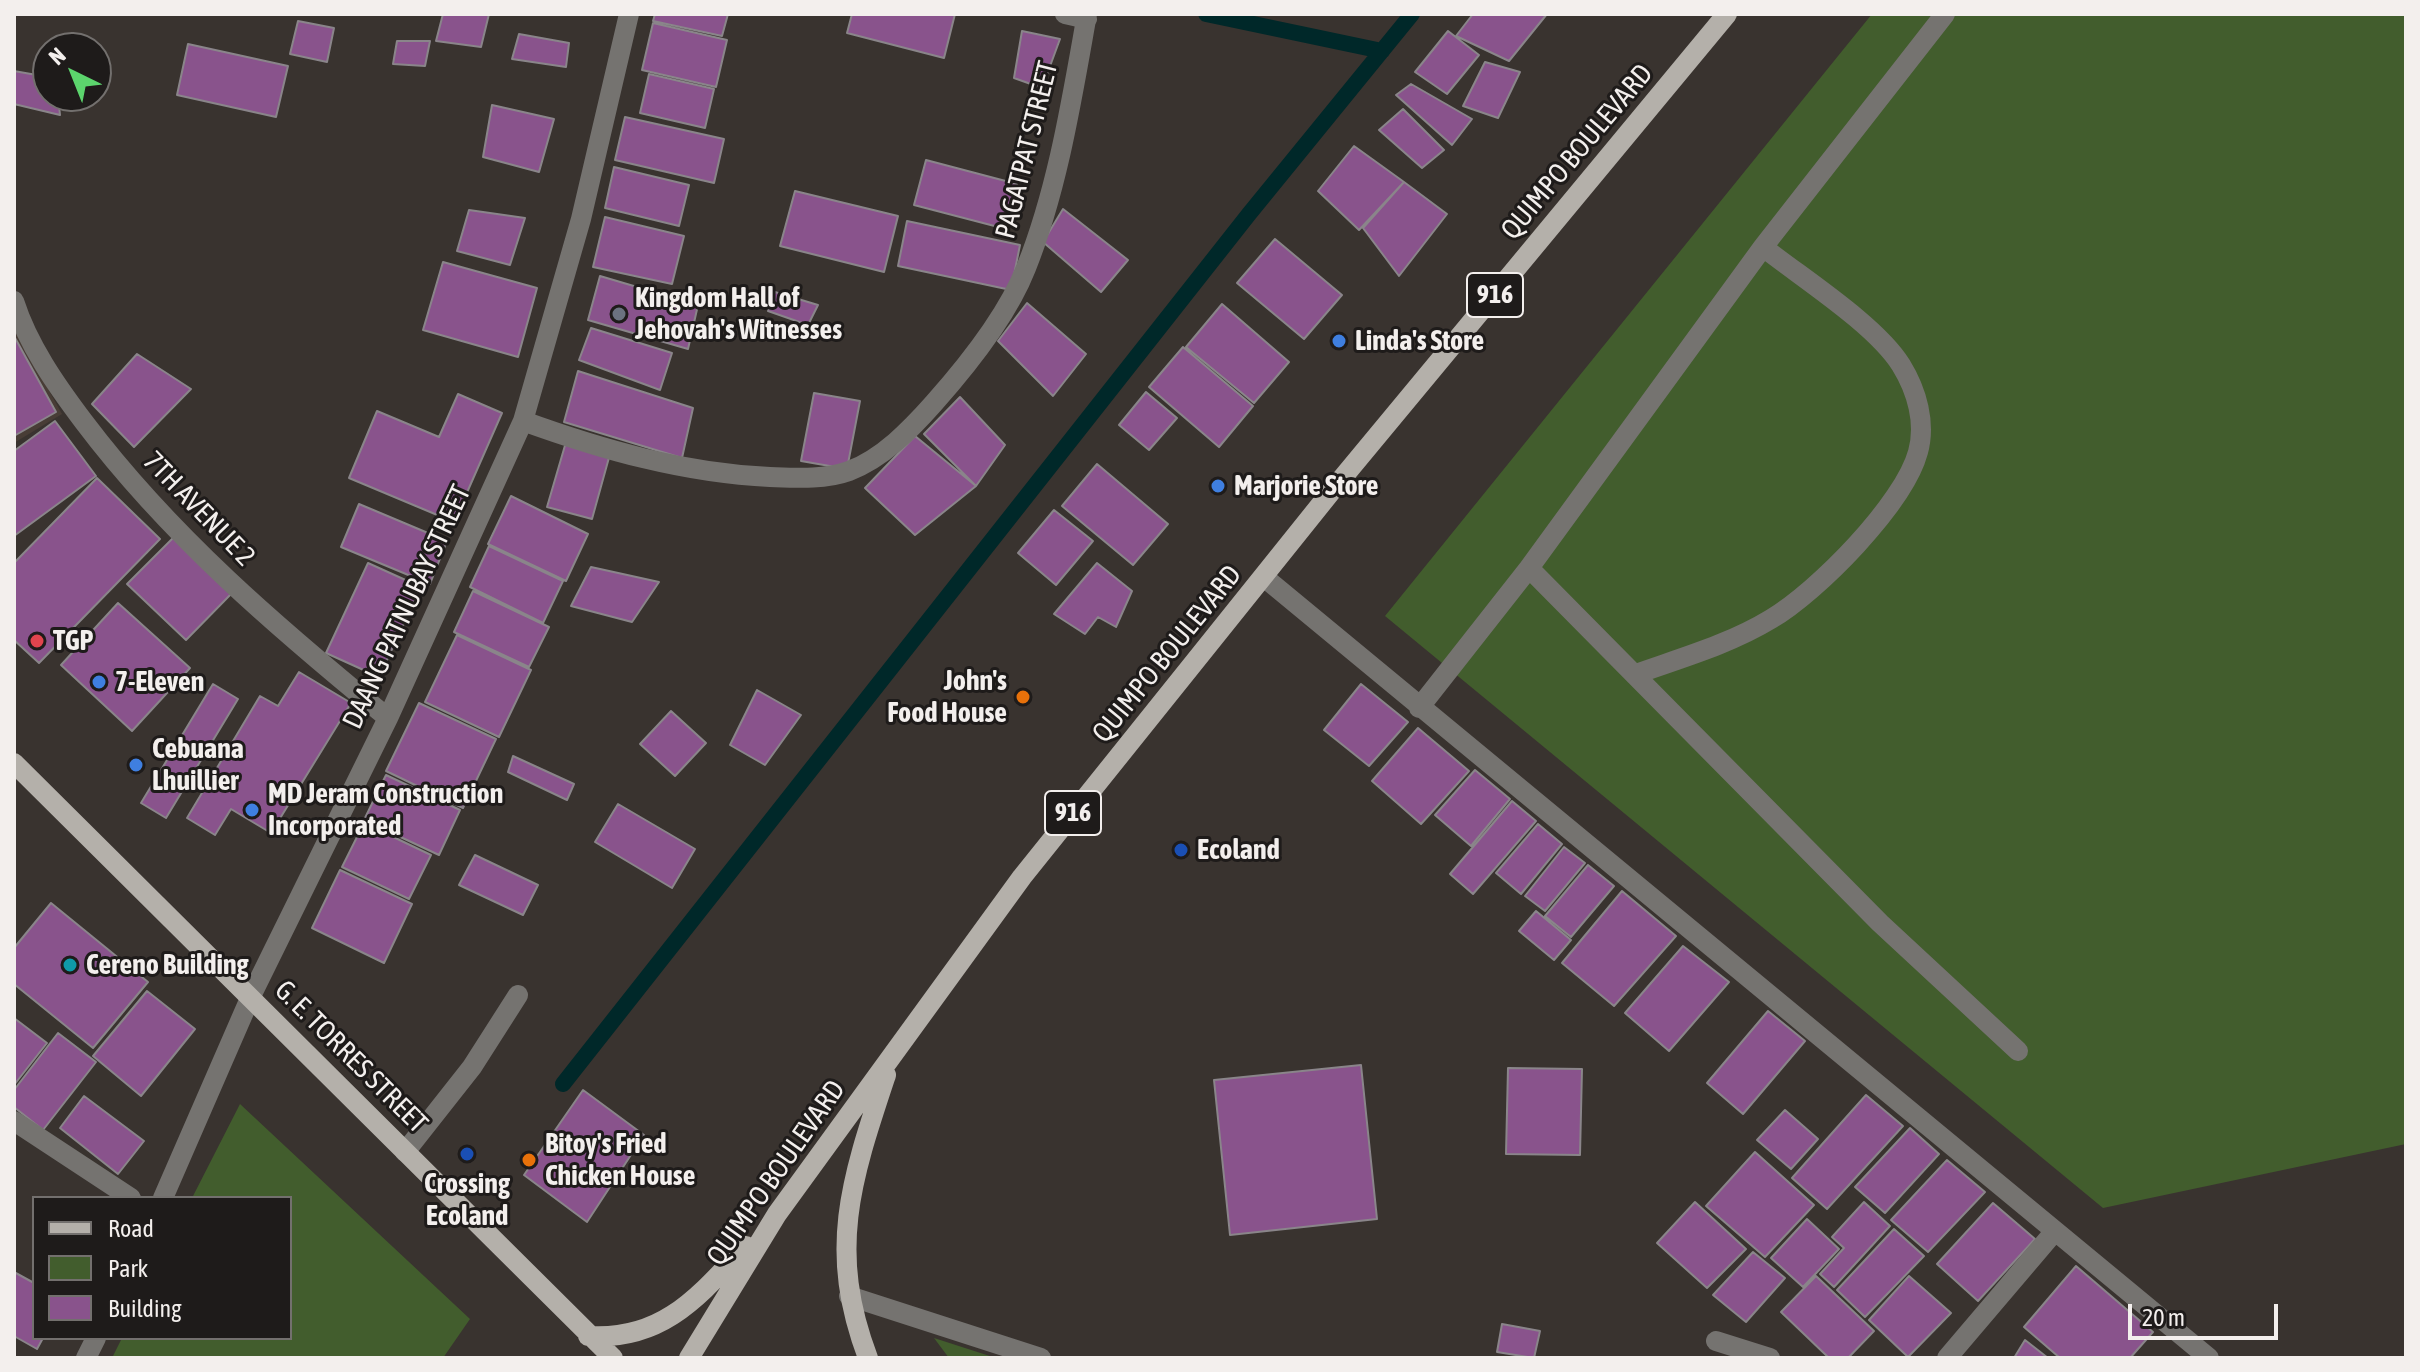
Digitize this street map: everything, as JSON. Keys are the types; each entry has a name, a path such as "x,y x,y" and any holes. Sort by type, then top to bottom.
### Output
{"main road":[{"name":"QUIMPO BOULEVARD","path":"689,1358 777,1214 1022,877 1265,578 1334,488 1727,14"},
{"name":"G. E. TORRES STREET","path":"14,763 613,1358"},
{"path":"868,1358 849,1296 844,1257 853,1183 892,1057"},
{"path":"588,1336 639,1333 672,1317 712,1283 777,1214"}],"street":[{"name":"DAANG PATNUBAY STREET","path":"164,1196 251,996 388,718 523,421 578,234 629,14"},
{"path":"1065,14 1087,16"},
{"path":"1419,708 1529,568 1763,247 1945,14"},
{"name":"PAGATPAT STREET","path":"523,421 591,445 716,474 805,478 849,471 881,454 920,418 957,377 1025,270 1051,188 1087,16"},
{"path":"1636,674 1703,650 1772,619 1842,562 1891,502 1918,453 1922,413 1901,364 1862,324 1763,247"},
{"name":"7TH AVENUE 2","path":"14,301 40,357 60,390 147,499 195,550 280,630 388,718"},
{"path":"1529,568 1880,923 2018,1051"},
{"path":"1265,578 2209,1358"},
{"path":"405,1152 472,1067 518,995"},
{"path":"14,1121 128,1196"},
{"path":"1947,1358 2055,1231"},
{"path":"849,1296 1041,1358"},
{"path":"86,1358 95,1340"},
{"path":"1716,1341 1770,1358"}],"shaded area":[{"path":"14,328 62,414 14,443"}],"green space":[{"path":"1872,14 2406,14 2406,1144 2103,1208 1385,616"},
{"path":"240,1104 470,1319 443,1358 112,1358 121,1340 292,1340 292,1196 193,1196"},
{"path":"934,1338 996,1358 949,1358"}],"building":[{"path":"443,14 489,14 481,47 436,41"},
{"path":"655,14 728,14 722,36 653,21"},
{"path":"852,14 955,14 944,58 847,33"},
{"path":"1473,14 1547,14 1509,61 1456,36"},
{"path":"298,21 334,28 327,62 290,54"},
{"path":"653,23 727,40 716,87 642,70"},
{"path":"1022,31 1060,39 1042,88 1014,78"},
{"path":"1448,31 1479,55 1447,94 1415,72"},
{"path":"519,34 569,43 566,67 512,59"},
{"path":"397,41 430,41 425,66 393,64"},
{"path":"188,44 288,66 276,117 177,95"},
{"path":"1485,62 1520,72 1498,118 1463,106"},
{"path":"14,71 32,74 32,108 14,104"},
{"path":"649,74 714,89 705,128 640,113"},
{"path":"1411,84 1472,119 1452,145 1396,95"},
{"path":"492,105 554,119 539,172 483,157"},
{"path":"1403,109 1444,150 1422,168 1379,130"},
{"path":"625,117 724,139 714,183 615,160"},
{"path":"1354,146 1404,182 1359,230 1318,191"},
{"path":"926,160 1017,184 1006,229 914,205"},
{"path":"614,167 689,185 679,226 605,208"},
{"path":"1404,182 1447,214 1399,276 1363,228"},
{"path":"795,191 898,216 884,272 780,246"},
{"path":"1063,209 1128,260 1101,292 1043,242"},
{"path":"469,210 525,218 510,265 457,251"},
{"path":"605,217 684,236 672,284 593,267"},
{"path":"907,221 1020,245 1011,290 898,266"},
{"path":"1275,239 1342,295 1304,339 1237,283"},
{"path":"443,262 537,288 518,357 423,330"},
{"path":"600,276 698,305 688,349 588,320"},
{"path":"775,292 818,305 808,325 768,311"},
{"path":"1027,303 1086,354 1053,396 998,341"},
{"path":"1222,304 1289,362 1254,403 1186,347"},
{"path":"591,328 672,353 660,390 579,360"},
{"path":"14,336 56,412 14,436"},
{"path":"1183,347 1253,406 1219,447 1149,387"},
{"path":"137,354 191,389 134,447 92,404"},
{"path":"578,371 693,408 682,458 564,422"},
{"path":"1146,392 1177,418 1149,450 1119,425"},
{"path":"814,393 860,401 847,469 801,461"},
{"path":"458,394 502,413 454,522 349,478 377,411 439,437"},
{"path":"960,397 1005,445 976,486 924,434"},
{"path":"55,421 96,476 14,536 14,451"},
{"path":"915,436 976,486 915,535 865,488"},
{"path":"566,442 610,454 592,519 547,507"},
{"path":"1097,464 1168,524 1133,565 1062,506"},
{"path":"97,478 160,539 39,663 14,640 14,563"},
{"path":"511,496 588,534 566,581 488,544"},
{"path":"359,504 447,541 430,584 341,547"},
{"path":"1054,510 1093,541 1056,585 1018,553"},
{"path":"176,535 234,591 186,640 127,584"},
{"path":"489,546 563,581 543,623 470,587"},
{"path":"368,563 421,587 379,677 326,653"},
{"path":"1097,563 1132,591 1116,627 1098,617 1085,634 1054,614"},
{"path":"591,567 659,582 632,622 571,606"},
{"path":"473,591 549,627 529,667 454,632"},
{"path":"118,603 190,668 132,731 61,665"},
{"path":"457,635 531,670 499,737 425,702"},
{"path":"299,672 351,703 271,833 231,809 215,835 187,818 260,696 278,706"},
{"path":"213,684 238,699 166,818 141,803"},
{"path":"1361,684 1408,722 1369,766 1324,730"},
{"path":"757,690 801,715 765,765 730,745"},
{"path":"419,703 496,739 463,808 386,771"},
{"path":"671,711 706,743 675,776 640,744"},
{"path":"1418,728 1469,771 1421,824 1372,781"},
{"path":"513,756 574,784 567,800 508,772"},
{"path":"1475,770 1510,799 1471,846 1435,815"},
{"path":"386,775 460,810 439,855 364,820"},
{"path":"1512,801 1536,821 1473,894 1450,874"},
{"path":"618,804 695,849 672,888 595,842"},
{"path":"364,823 431,855 409,899 342,867"},
{"path":"1538,824 1562,844 1521,894 1496,873"},
{"path":"1564,847 1585,863 1545,911 1525,896"},
{"path":"475,855 538,885 523,915 459,885"},
{"path":"1588,865 1614,886 1571,937 1545,916"},
{"path":"340,870 412,904 384,963 312,928"},
{"path":"1622,891 1676,936 1614,1006 1562,963"},
{"name":"Cereno Building","path":"51,903 148,982 93,1048 14,984 14,948"},
{"path":"1536,911 1571,940 1554,960 1519,931"},
{"path":"1683,946 1729,982 1669,1051 1625,1013"},
{"path":"147,991 195,1029 141,1096 93,1056"},
{"path":"1768,1011 1805,1041 1743,1114 1707,1083"},
{"path":"14,1018 47,1043 14,1085"},
{"path":"58,1033 96,1062 43,1130 14,1107 14,1090"},
{"path":"1361,1065 1377,1219 1230,1235 1214,1080"},
{"path":"1508,1068 1582,1069 1580,1155 1506,1154"},
{"path":"583,1090 644,1135 587,1222 524,1175"},
{"path":"1866,1095 1903,1126 1827,1209 1792,1178"},
{"path":"84,1096 144,1141 118,1174 60,1128"},
{"path":"1785,1110 1818,1139 1791,1169 1757,1140"},
{"path":"1910,1128 1939,1154 1885,1213 1855,1187"},
{"path":"1755,1152 1814,1205 1765,1257 1706,1206"},
{"path":"1947,1160 1985,1192 1928,1252 1891,1220"},
{"path":"1695,1202 1746,1249 1707,1288 1657,1243"},
{"path":"1864,1202 1890,1226 1834,1287 1820,1274 1844,1248 1832,1237"},
{"path":"1993,1203 2035,1239 1978,1301 1937,1264"},
{"path":"1807,1219 1839,1249 1803,1287 1771,1258"},
{"path":"1894,1229 1924,1256 1865,1317 1837,1290"},
{"path":"1753,1252 1785,1278 1746,1322 1713,1295"},
{"path":"2076,1266 2153,1332 2130,1358 2060,1358 2024,1327"},
{"path":"14,1272 32,1282 32,1340 42,1340 37,1349 14,1336"},
{"path":"1816,1276 1874,1331 1848,1358 1829,1358 1781,1312"},
{"path":"1909,1276 1951,1313 1908,1357 1869,1320"},
{"path":"1502,1324 1540,1331 1534,1358 1497,1352"},
{"path":"2025,1340 2048,1358 2014,1358"}],"waterway":[{"path":"1206,14 1382,51"},
{"path":"563,1084 1249,214 1412,14"}],"place":[{"name":"Kingdom Hall of Jehovah's Witnesses","path":"619,314"},
{"name":"Linda's Store","path":"1339,341"},
{"name":"Marjorie Store","path":"1218,486"},
{"name":"TGP","path":"37,641"},
{"name":"7-Eleven","path":"99,682"},
{"name":"John's Food House","path":"1023,697"},
{"name":"Cebuana Lhuillier","path":"136,765"},
{"name":"MD Jeram Construction Incorporated","path":"252,810"},
{"name":"Ecoland","path":"1181,850"},
{"name":"Cereno Building","path":"70,965"},
{"name":"Crossing Ecoland","path":"467,1154"},
{"name":"Bitoy's Fried Chicken House","path":"529,1160"}]}
